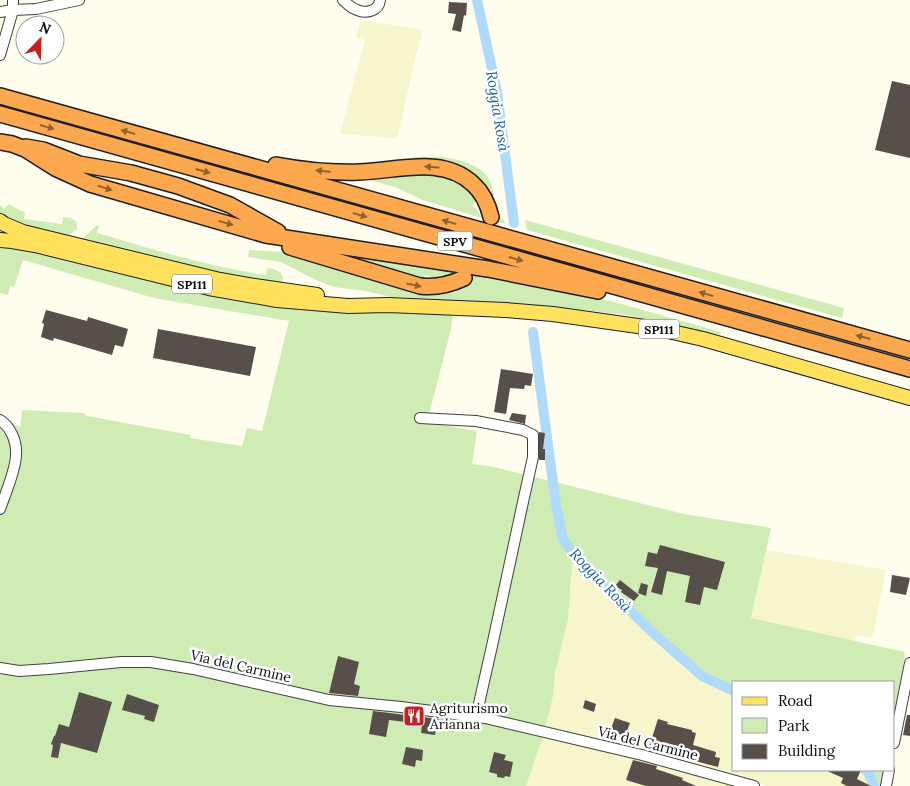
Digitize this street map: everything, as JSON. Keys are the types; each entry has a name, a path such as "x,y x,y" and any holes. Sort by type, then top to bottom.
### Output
{"highway":[{"name":"SPV","path":"0,96 910,350"},
{"name":"SPV","path":"0,114 910,369"},
{"path":"8,143 29,151 47,164 90,184 266,235 510,273 601,292 673,310 910,377"},
{"path":"8,143 43,150 78,164 131,173 178,186 230,205 291,239"},
{"path":"175,145 199,144 271,164 324,171 370,172 426,166 447,169 464,176 478,188 487,204 491,217"},
{"path":"266,235 289,247 415,285 440,286 464,278"}],"main road":[{"name":"SP111","path":"0,221 23,232 210,278 388,305"},
{"name":"SP111","path":"0,240 35,245 234,293 306,303 348,306 388,305 506,310 553,314 659,329 703,339 910,398"}],"street":[{"path":"0,12 13,5 36,9 79,0"},
{"path":"344,0 358,11 368,12 376,9 380,4 380,0"},
{"path":"0,55 13,5"},
{"path":"420,418 476,421 524,430 534,436 529,475 476,717"},
{"path":"0,420 5,423 14,438 17,456 0,509"},
{"name":"Via del Carmine","path":"0,668 19,671 120,662 151,662 193,668 329,700 476,717 642,755 754,786"},
{"path":"895,739 909,678 910,663"},
{"path":"886,786 889,771"}],"shaded area":[{"path":"361,20 422,30 397,138 340,134 365,40 356,37"},
{"path":"766,550 886,570 872,638 856,635 848,681 741,665"},
{"path":"573,560 686,668 703,680 732,694 732,771 863,771 870,786 766,786 670,757 534,729 553,696"},
{"path":"471,718 650,760 734,786 339,786"}],"green space":[{"path":"414,157 449,158 466,162 482,171 491,183 495,204 506,224 498,222 491,199 491,190 485,190 415,162"},
{"path":"418,174 435,175 451,179 465,187 477,199 472,206 477,209 482,218 423,200 395,187 361,178"},
{"path":"9,204 25,212 24,219 62,224 63,217 71,218 77,222 77,229 69,235 62,236 22,226 0,214 0,205 4,209"},
{"path":"525,220 844,308 842,318 527,230"},
{"path":"96,226 99,226 97,233 202,262 266,275 267,268 274,269 280,272 283,281 281,285 237,278 80,241"},
{"path":"0,245 13,246 307,307 453,315 427,422 477,431 472,464 494,467 684,514 771,528 751,618 905,652 895,717 895,681 732,681 732,694 694,674 670,654 574,559 568,619 555,673 553,696 544,733 526,786 0,786 0,419 20,427 22,410 84,413 87,416 191,435 190,438 242,446 247,428 262,431 289,321 154,298 23,260 14,287 10,286 8,295 0,293"},
{"path":"249,250 307,255 384,280 466,283 477,276 607,300 721,332 720,335 627,315 548,306 391,297 366,291 334,287 281,262 248,257"},
{"path":"335,250 459,271 438,278 425,275 423,279 333,255"},
{"path":"863,771 886,771 884,786 870,786"}],"building":[{"path":"449,2 467,3 466,16 464,15 461,32 452,30 456,14 448,13"},
{"path":"892,81 910,85 910,158 875,150"},
{"path":"46,310 87,321 88,317 128,329 123,347 115,345 112,355 54,338 53,341 41,337 44,324 42,323"},
{"path":"158,329 256,347 250,376 153,358"},
{"path":"501,369 533,374 531,386 525,385 524,389 510,388 506,414 494,412"},
{"path":"512,413 526,415 525,424 509,420"},
{"path":"539,432 545,433 543,449 545,449 545,460 539,460"},
{"path":"660,545 725,562 717,590 704,587 700,605 685,602 690,576 667,571 662,595 651,592 658,568 645,566 648,552 657,554"},
{"path":"892,575 910,578 906,595 890,592"},
{"path":"620,580 639,595 634,601 615,586"},
{"path":"641,583 648,585 646,596 638,593"},
{"path":"338,656 359,662 354,684 360,686 358,696 329,693"},
{"path":"79,692 112,702 97,753 61,743 58,758 51,757 53,745 51,744 59,724 69,727"},
{"path":"127,694 159,705 154,722 144,719 145,716 122,710"},
{"path":"585,700 596,704 594,712 583,708"},
{"path":"373,711 455,721 454,732 436,729 435,735 421,733 422,724 389,720 386,737 369,734"},
{"path":"907,715 910,715 910,736 903,735"},
{"path":"615,718 630,723 625,736 610,731"},
{"path":"658,719 668,722 667,724 692,730 692,732 696,733 693,745 716,752 715,757 720,758 718,767 648,750"},
{"path":"406,747 423,750 422,761 416,760 415,767 402,764"},
{"path":"494,752 506,755 504,760 513,762 510,777 497,777 497,774 489,772"},
{"path":"633,760 657,766 656,769 683,778 682,780 696,786 646,786 626,780"},
{"path":"827,771 861,771 857,779 871,786 847,786 841,783 843,778"}],"waterway":[{"name":"Roggia Rosà","path":"477,0 497,92 514,223"},
{"name":"Roggia Rosà","path":"533,332 556,505 563,539 578,560 651,631 702,676 732,690"},
{"name":"Roggia Rosà","path":"866,771 874,786"}],"tunnel":[{"path":"469,274 480,263 488,249 492,233 491,217"}],"place":[{"name":"Agriturismo Arianna","path":"414,716"}]}
